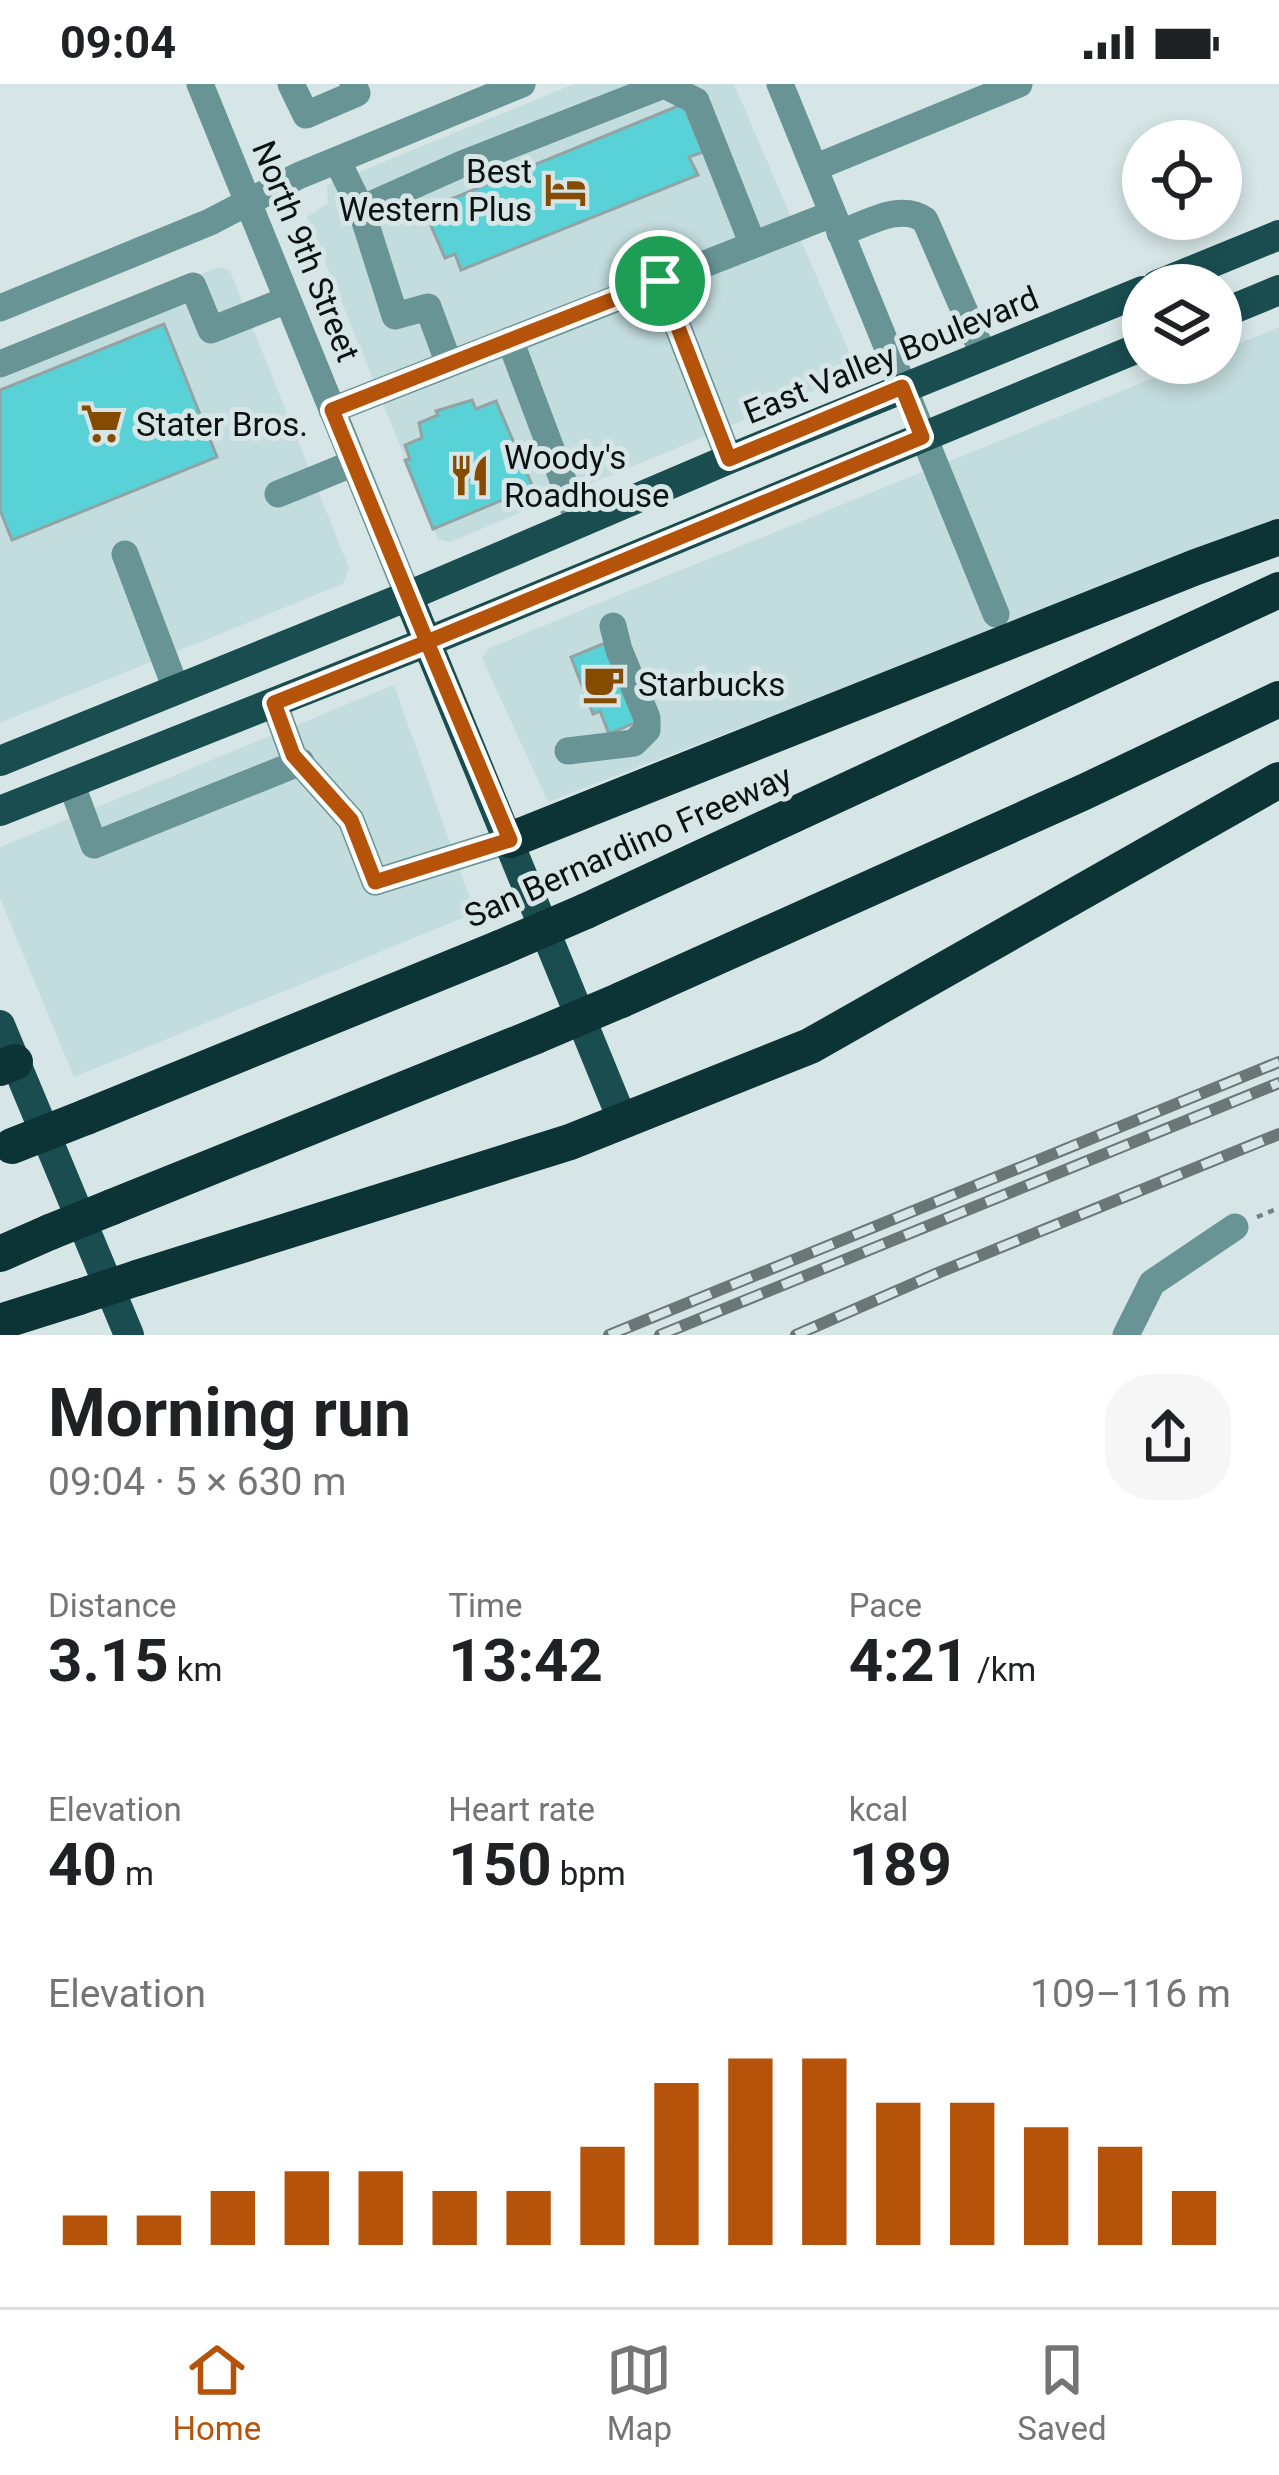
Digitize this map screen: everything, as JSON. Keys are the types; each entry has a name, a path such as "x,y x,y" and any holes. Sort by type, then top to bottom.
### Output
{"highway":[{"path":"510,840 1279,537"},
{"name":"San Bernardino Freeway","path":"6,1149 586,911 1279,590"},
{"path":"0,1254 621,1000 1279,699"},
{"path":"0,1322 570,1142 810,1046 1279,780"}],"main road":[{"path":"1209,264 1279,236"},
{"path":"1242,305 1279,290"},
{"name":"East Valley Boulevard","path":"0,760 1122,300"},
{"path":"0,811 427,642 1122,355"},
{"path":"408,596 622,1119"},
{"path":"0,1024 7,1065 129,1335"}],"street":[{"name":"North 9th Street","path":"200,84 408,596"},
{"path":"292,84 306,115 344,93 347,156 395,316 428,307 449,364"},
{"path":"0,308 210,222 347,156 522,84"},
{"path":"781,84 996,614"},
{"path":"814,167 1018,84"},
{"path":"361,209 664,85 696,100 753,244"},
{"path":"332,410 753,244 898,212 913,211 925,220 984,356"},
{"path":"660,281 729,459"},
{"path":"0,364 193,286 211,330 287,300"},
{"path":"510,340 579,523"},
{"path":"278,494 354,464"},
{"path":"125,554 176,689"},
{"path":"568,751 634,743 647,730 647,718 614,626"},
{"path":"274,703 293,755 351,820 375,882 510,840"},
{"path":"70,783 94,845 301,762"},
{"path":"1126,1335 1152,1282 1235,1227"}],"shaded area":[{"path":"574,84 734,84 852,359 850,376 450,542 438,539 307,217 328,203 327,185"},
{"path":"219,267 230,271 349,568 343,584 0,723 0,355"},
{"path":"1279,327 1279,519 548,802 482,658 489,648 1139,384 1242,384 1242,342"},
{"path":"394,685 475,913 74,1077 0,898 0,847"}],"building":[{"name":"Best Western Plus","path":"683,104 703,152 689,157 698,175 461,270 455,254 445,258 428,219 437,216 434,206"},
{"name":"Stater Bros.","path":"164,324 217,457 12,540 0,510 0,390"},
{"name":"Woody's Roadhouse","path":"472,400 476,409 496,401 535,492 513,501 512,496 433,529 405,460 410,459 405,445 422,438 419,423 438,415 436,411"},
{"name":"Starbucks","path":"610,641 641,720 609,734 600,711 593,714 571,657"}],"railway":[{"path":"609,1335 1279,1062"},
{"path":"660,1335 1279,1083"},
{"path":"796,1335 1279,1134"}],"place":[{"name":"Best Western Plus","path":"566,190"},
{"name":"Stater Bros.","path":"102,424"},
{"name":"Woody's Roadhouse","path":"470,476"},
{"name":"Starbucks","path":"604,684"}],"route":[{"path":"660,281 332,410 427,642 274,703 293,755 351,820 375,882 510,840 427,642 922,437 902,387 729,459 660,281"}]}
